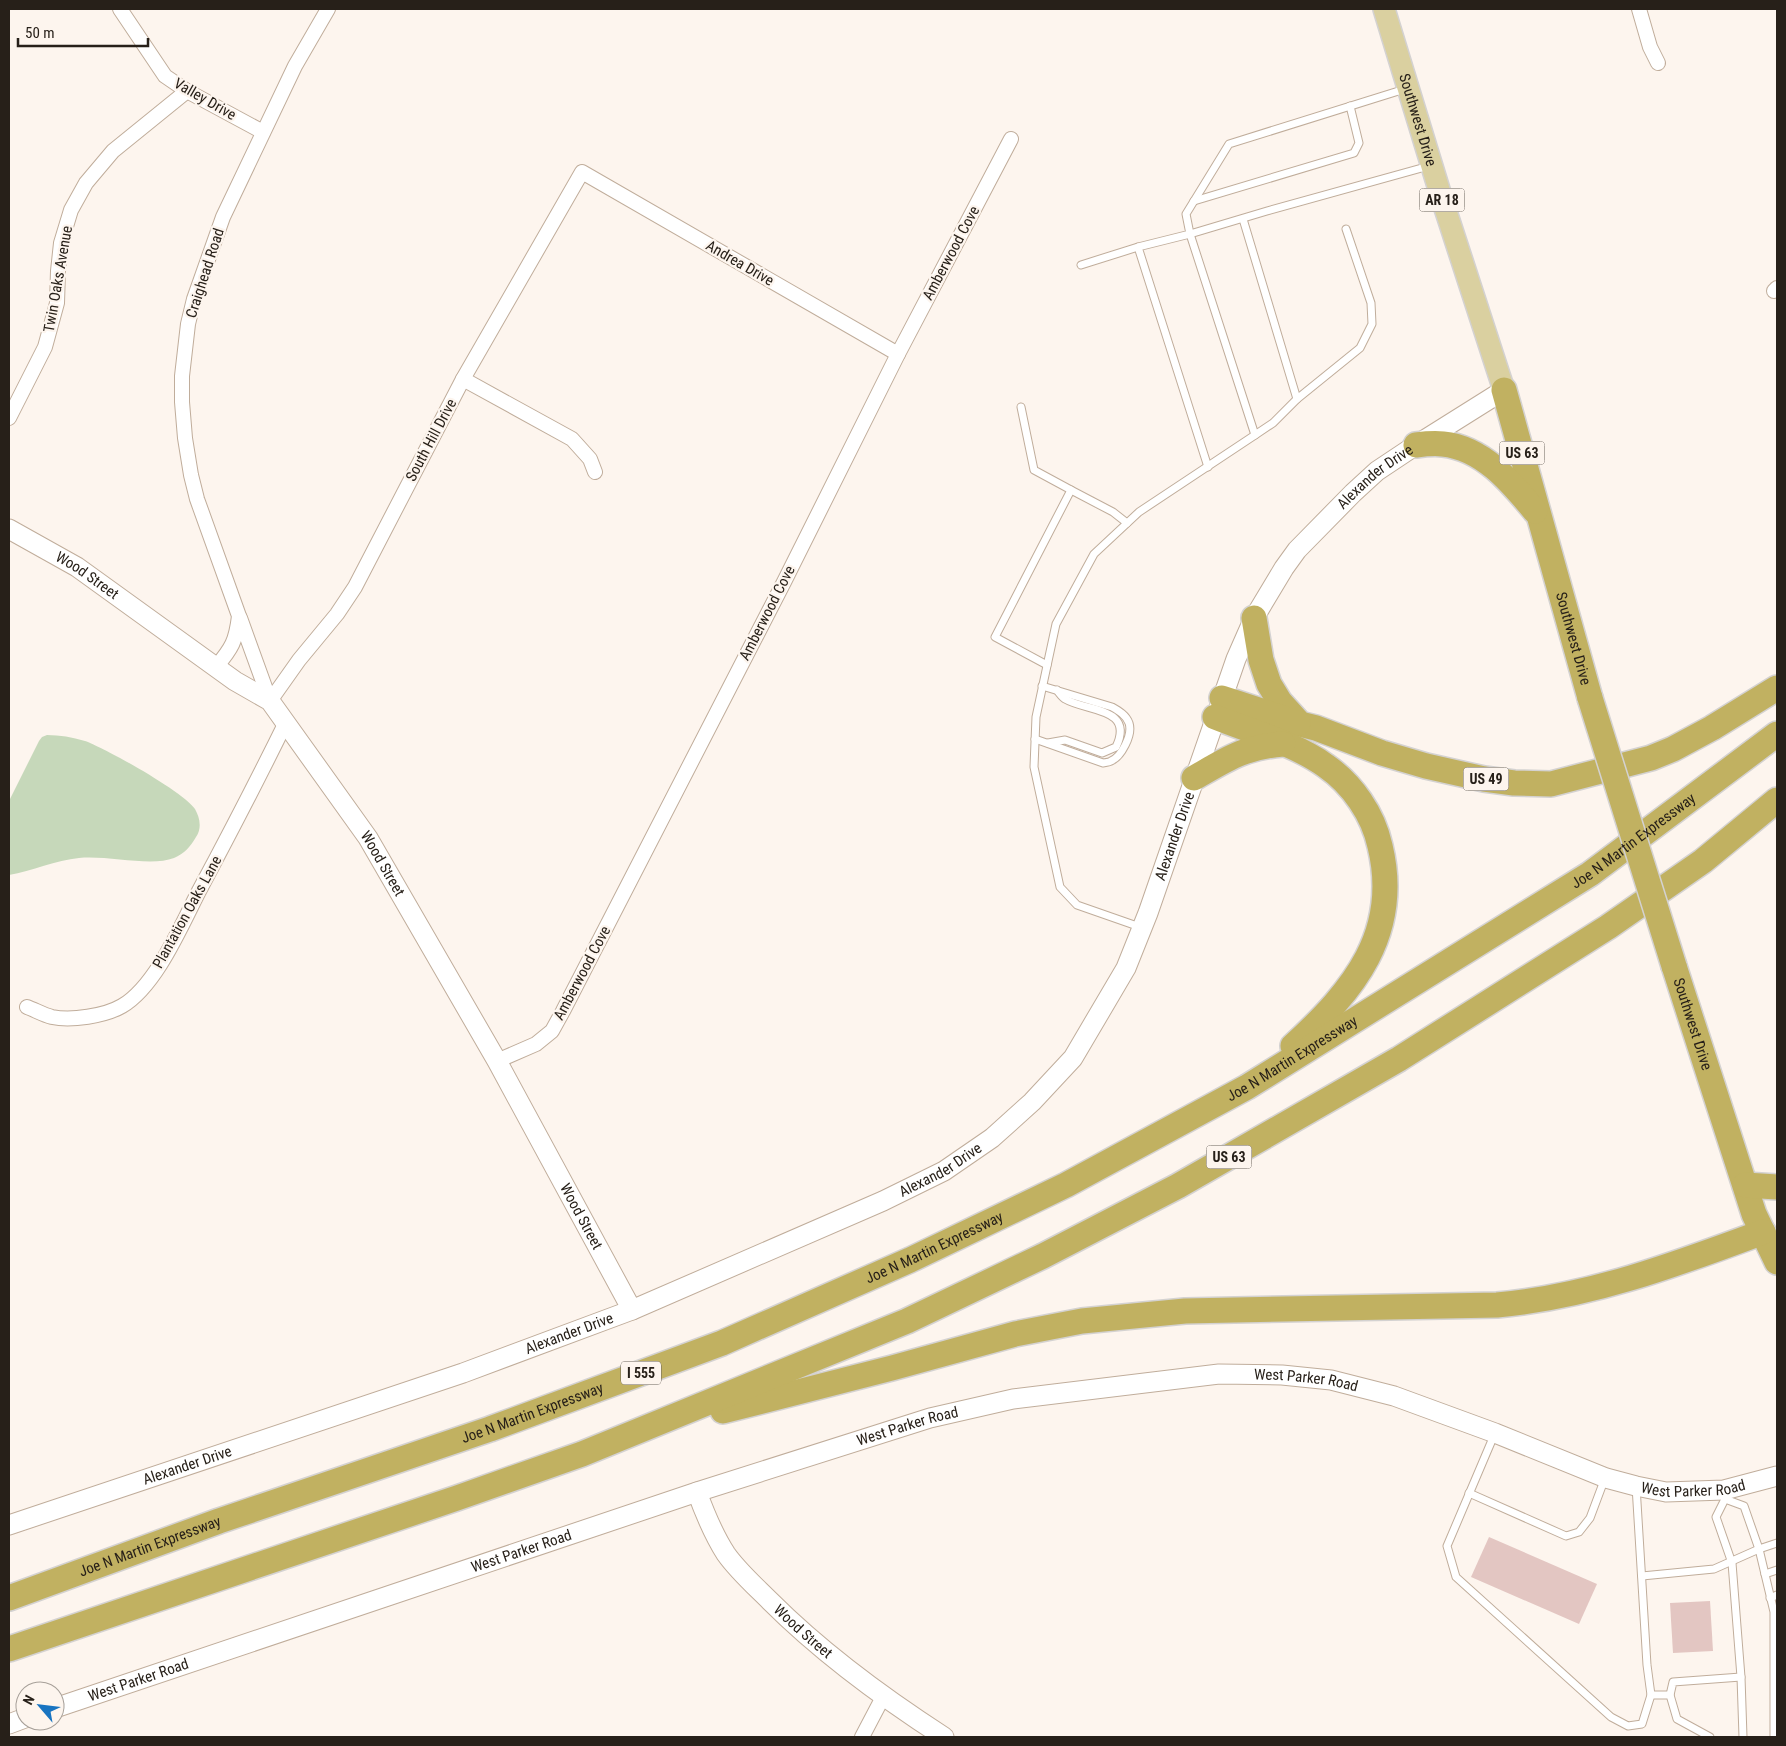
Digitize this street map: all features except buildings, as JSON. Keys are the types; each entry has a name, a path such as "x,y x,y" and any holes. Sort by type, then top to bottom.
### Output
{"highway":[{"name":"Southwest Drive","path":"1504,390 1590,698 1754,1214 1777,1262"},
{"path":"1416,445 1443,444 1461,448 1480,457 1503,474 1540,517"},
{"name":"US 49","path":"1254,618 1261,660 1267,679 1280,702 1300,724"},
{"name":"US 49","path":"1218,707 1300,724 1382,753 1426,766 1484,779 1514,783 1551,784 1651,758 1673,750 1777,688"},
{"path":"1218,707 1284,744 1301,750 1328,766 1346,782 1370,815 1384,861 1386,880 1384,910 1380,930 1350,986 1317,1024 1247,1087"},
{"name":"Joe N Martin Expressway","path":"9,1598 219,1521 490,1429 722,1343 910,1260 1066,1185 1247,1087 1590,874 1777,734"},
{"path":"1194,778 1238,753 1254,748 1284,744"},
{"name":"US 63","path":"636,1433 907,1321 1043,1256 1178,1186 1399,1059 1608,927 1703,861 1777,800"},
{"path":"1745,1185 1777,1187"},
{"path":"9,1649 457,1498 636,1433 892,1368 1014,1334 1082,1321 1186,1311 1510,1304 1537,1300 1632,1278 1763,1232"}],"main road":[{"name":"Southwest Drive","path":"1384,9 1431,165 1504,390"}],"street":[{"name":"Valley Drive","path":"120,9 165,76 187,91 263,132"},
{"name":"Craighead Road","path":"270,702 197,499 185,438 182,376 188,324 194,299 222,217 295,66 328,9"},
{"path":"1639,9 1650,47 1658,63"},
{"name":"Twin Oaks Avenue","path":"9,418 48,338 57,303 61,243 71,210 86,183 113,151 187,91"},
{"name":"Amberwood Cove","path":"497,1061 536,1044 552,1031 564,1012 784,582 898,354 1011,139"},
{"name":"Andrea Drive","path":"582,172 898,354"},
{"name":"South Hill Drive","path":"270,702 299,660 337,614 355,587 463,380 582,172"},
{"path":"463,380 572,439 590,459 594,472"},
{"name":"Alexander Drive","path":"9,1525 462,1373 632,1310 883,1201 944,1171 992,1138 1032,1102 1073,1058 1126,968 1142,928 1236,659 1254,618 1284,568 1297,550 1376,471 1504,390"},
{"name":"Wood Street","path":"9,529 77,567 235,681 270,702 286,722 368,838 497,1061 632,1310"},
{"path":"216,666 228,652 236,637 239,616"},
{"name":"Plantation Oaks Lane","path":"28,1007 50,1017 62,1019 96,1015 112,1011 124,1005 146,985 162,961 239,816 286,722"},
{"name":"West Parker Road","path":"65,1705 697,1492 939,1416 1013,1399 1219,1374 1282,1375 1331,1380 1394,1396 1495,1433 1606,1478 1636,1486 1666,1492 1724,1494 1777,1476"},
{"name":"Wood Street","path":"697,1492 707,1520 723,1548 749,1581 796,1628 883,1697 944,1737"},
{"path":"862,1737 883,1697"}],"lane":[{"path":"1255,435 1190,234 1186,214 1229,144 1408,88"},
{"path":"1194,201 1354,153 1359,144 1350,106"},
{"path":"1081,265 1138,247 1431,165"},
{"path":"1243,219 1296,399"},
{"path":"1142,928 1077,905 1060,887 1034,767 1036,717 1056,624 1094,554 1139,512 1273,423 1296,399 1360,348 1372,324 1371,302 1346,229"},
{"path":"1138,247 1208,467"},
{"path":"1021,407 1034,470 1113,512 1127,523"},
{"path":"1047,665 995,637 1071,490"},
{"path":"1035,739 1103,763 1111,762 1120,754 1129,732 1129,724 1121,712 1112,707 1042,686"},
{"path":"1048,743 1064,740 1102,753 1116,746 1121,736 1121,726 1116,719 1097,710 1064,699 1056,690"},
{"path":"1495,1433 1447,1546 1456,1577 1611,1717 1628,1726 1642,1724 1651,1695 1647,1665 1636,1486"},
{"path":"1469,1494 1566,1536 1578,1532 1590,1518 1606,1478"},
{"path":"1743,1737 1741,1677 1732,1563 1716,1517 1724,1494 1744,1506 1759,1549 1765,1574 1774,1596 1774,1737"},
{"path":"1642,1576 1714,1569 1732,1563 1759,1549 1777,1544"},
{"path":"1765,1574 1777,1570"},
{"path":"1710,1737 1677,1718 1670,1695 1673,1682 1741,1677"},
{"path":"1651,1695 1670,1695"}],"shaded area":[{"path":"47,735 71,737 95,745 143,771 188,801 195,809 200,823 198,834 192,844 174,858 164,860 141,861 79,858 9,875 9,801 39,741"}]}
